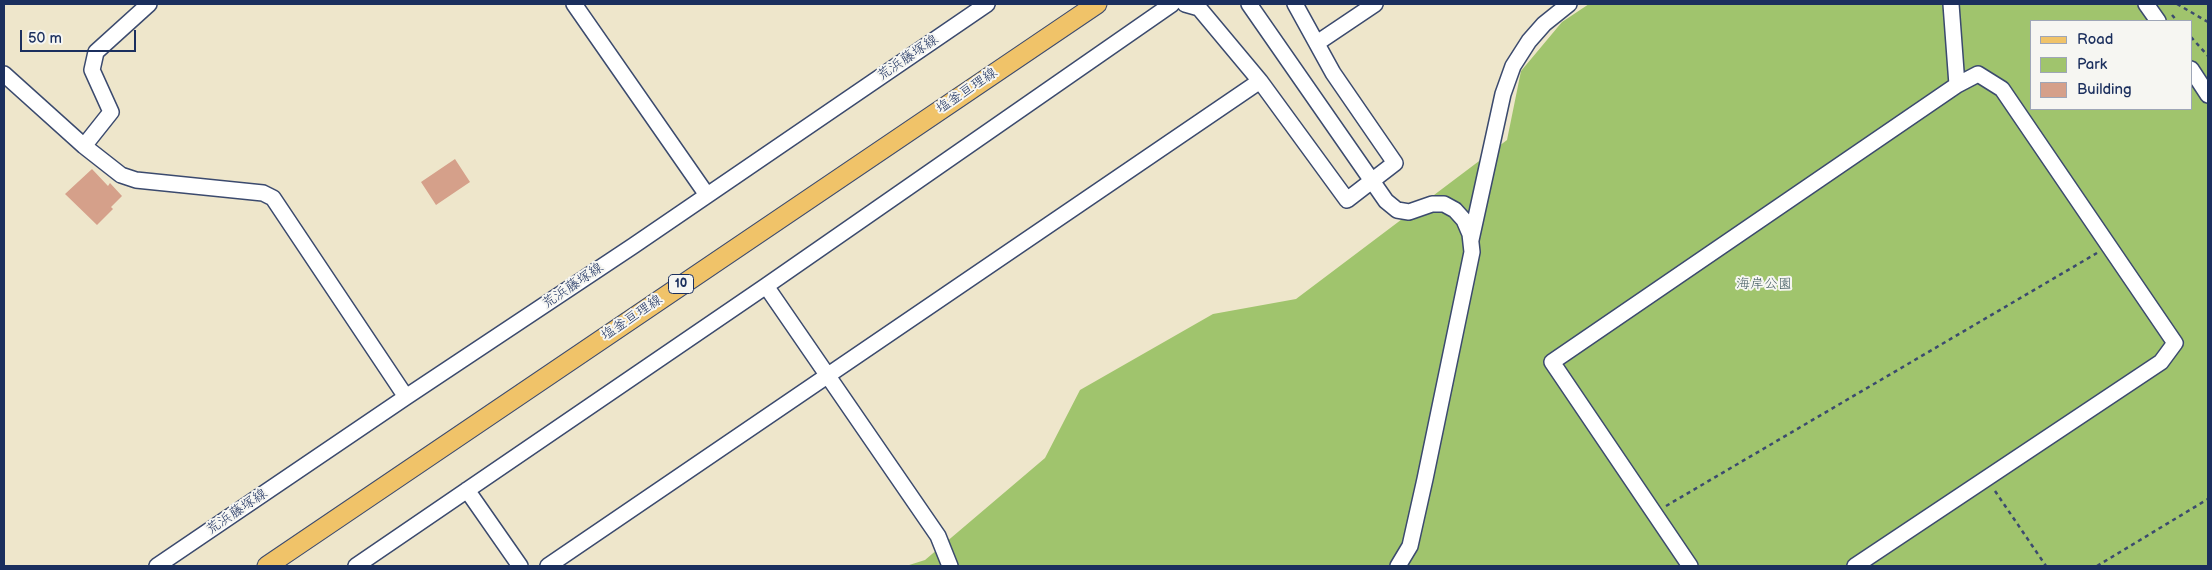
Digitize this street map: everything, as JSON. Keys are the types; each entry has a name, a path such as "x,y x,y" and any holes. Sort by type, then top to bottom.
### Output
{"main road":[{"name":"塩釜亘理線","path":"267,566 1097,4"}],"street":[{"path":"84,146 111,112 92,70 96,52 149,4"},
{"path":"574,4 707,194"},
{"name":"荒浜藤塚線","path":"157,566 406,397 634,246 707,194 987,4"},
{"path":"356,566 766,286 1172,4"},
{"path":"1185,4 1199,8 1260,81 1347,200 1395,163 1333,73 1295,4"},
{"path":"1249,4 1386,201 1397,210 1409,212 1432,204 1444,204 1454,210 1464,220 1470,234 1472,252 1410,546 1398,566"},
{"path":"1317,43 1375,4"},
{"path":"1471,242 1503,94 1513,66 1529,41 1544,24 1569,4"},
{"path":"1951,4 1957,85"},
{"path":"2146,4 2157,20"},
{"path":"2192,71 2208,95"},
{"path":"4,74 84,146 121,175 136,180 263,193 273,198 406,397"},
{"path":"1690,566 1552,362 1957,85 1978,74 2002,90 2175,344 2162,362 1855,566"},
{"path":"548,566 1260,81"},
{"path":"766,286 938,536 950,566"},
{"path":"467,490 520,566"}],"path":[{"path":"2177,4 2208,22"},
{"path":"2192,38 2208,56"},
{"path":"1654,513 2108,246"},
{"path":"1986,479 2046,566"},
{"path":"2097,566 2208,499"}],"green space":[{"name":"海岸公園","path":"1589,4 2208,4 2208,566 906,566 925,560 1045,458 1080,390 1213,314 1296,299 1507,140 1521,71 1562,22"}],"building":[{"path":"455,159 470,182 436,205 421,182"},
{"path":"92,169 108,186 110,183 122,196 111,207 113,209 97,225 65,194"}]}
